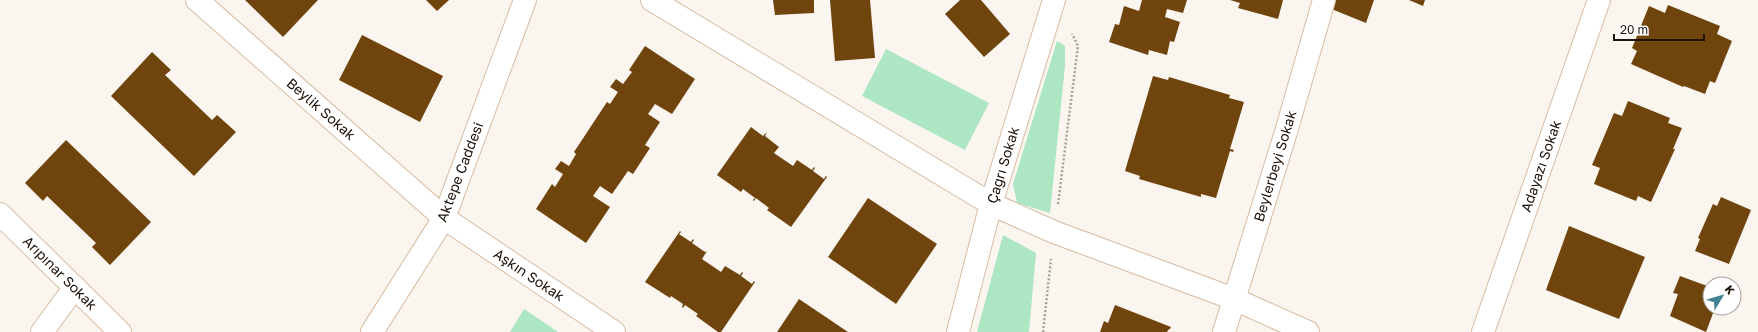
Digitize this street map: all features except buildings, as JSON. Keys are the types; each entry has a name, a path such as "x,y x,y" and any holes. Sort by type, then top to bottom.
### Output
{"street":[{"name":"Beylik Sokak","path":"197,0 444,218"},
{"name":"Aktepe Caddesi","path":"372,332 444,218 525,0"},
{"path":"652,0 991,204 1054,232 1234,299 1308,332"},
{"name":"Çagrı Sokak","path":"958,332 991,204 1054,0"},
{"name":"Beylerbeyi Sokak","path":"1224,332 1286,132 1324,0"},
{"name":"Adayazı Sokak","path":"1483,332 1598,0"},
{"name":"Arıpınar Sokak","path":"0,214 120,332"},
{"name":"Aşkın Sokak","path":"444,218 614,332"},
{"path":"42,332 75,288"}],"path":[{"path":"1043,332 1054,232 1078,46 1071,33"}],"green space":[{"path":"1057,41 1065,46 1065,66 1050,213 1017,203 1013,184"},
{"path":"886,49 989,103 965,150 862,96"},
{"path":"1003,235 1036,253 1029,332 977,332"},
{"path":"524,309 558,332 510,332"}]}
